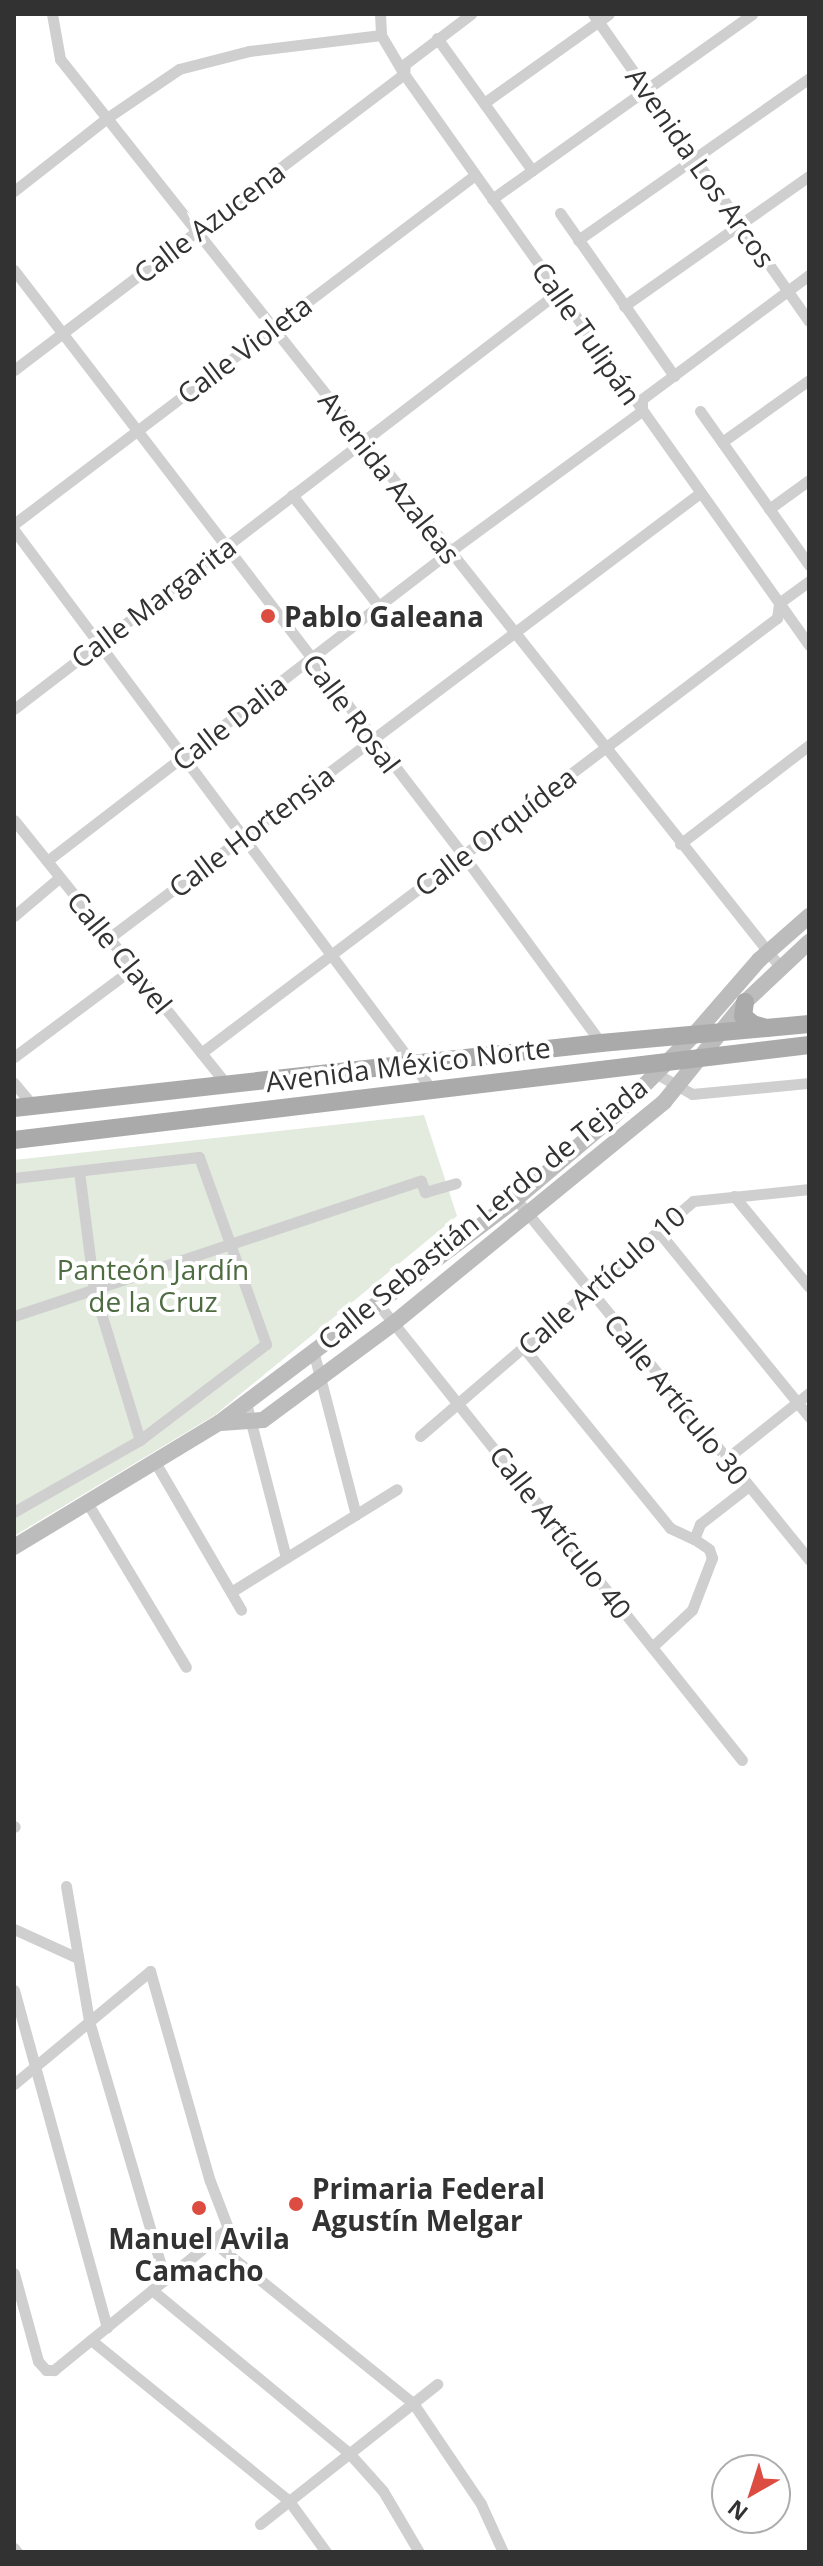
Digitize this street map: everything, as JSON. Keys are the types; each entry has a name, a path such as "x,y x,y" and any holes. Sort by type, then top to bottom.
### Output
{"main road":[{"path":"745,1002 743,1016 753,1024 769,1028"},
{"name":"Avenida México Norte","path":"24,1107 601,1043 716,1035 809,1024"},
{"name":"Avenida México Norte","path":"14,1140 432,1090 663,1067 696,1059 809,1045"}],"street":[{"name":"Avenida Azaleas","path":"52,14 60,59 781,968"},
{"name":"Calle Tulipán","path":"380,14 381,35 404,74 809,645"},
{"name":"Calle Azucena","path":"14,370 404,74 405,64 471,14"},
{"path":"484,103 596,18 609,14"},
{"path":"492,199 752,14"},
{"name":"Avenida Los Arcos","path":"596,18 809,321"},
{"path":"14,191 107,118 179,69 249,51 381,35"},
{"path":"437,38 532,170"},
{"path":"578,240 809,78"},
{"name":"Calle Violeta","path":"14,527 134,430 475,175"},
{"path":"624,306 809,176"},
{"path":"560,213 674,376 809,275"},
{"name":"Calle Rosal","path":"14,270 463,855 601,1043"},
{"name":"Calle Margarita","path":"14,709 558,292"},
{"name":"Calle Dalia","path":"47,861 378,605 642,411 642,399 674,376"},
{"path":"722,442 809,380"},
{"path":"700,411 809,565"},
{"path":"769,509 809,480"},
{"name":"Calle Hortensia","path":"109,938 700,493"},
{"path":"292,495 378,605"},
{"path":"14,527 432,1090"},
{"name":"Calle Orquídea","path":"201,1053 777,618 779,603 809,581"},
{"path":"680,844 809,745"},
{"name":"Calle Clavel","path":"14,820 226,1084"},
{"path":"14,916 60,877"},
{"name":"Calle Sebastián Lerdo de Tejada","path":"219,1423 516,1199 614,1116 693,1036 768,952 809,916"},
{"name":"Calle Sebastián Lerdo de Tejada","path":"219,1423 263,1420 394,1323 664,1102 745,1002 809,942"},
{"path":"14,1057 132,969"},
{"name":"Calle Sebastián Lerdo de Tejada","path":"663,1067 675,1086 692,1094 809,1083"},
{"path":"14,1083 24,1107"},
{"path":"14,1178 199,1157 266,1344 140,1440 14,1512"},
{"path":"79,1171 94,1290 140,1440"},
{"path":"14,1316 421,1181 425,1192 456,1183"},
{"name":"Calle Artículo 10","path":"420,1436 693,1201 809,1189"},
{"path":"734,1196 809,1287"},
{"name":"Calle Artículo 30","path":"516,1199 809,1560"},
{"path":"658,1231 809,1417"},
{"name":"Calle Artículo 40","path":"379,1305 742,1760"},
{"path":"523,1347 670,1528 709,1549 712,1558 692,1610 652,1647"},
{"name":"Calle Sebastián Lerdo de Tejada","path":"314,1354 356,1515"},
{"path":"726,1459 809,1393"},
{"path":"246,1403 286,1558"},
{"path":"14,1547 219,1423"},
{"path":"155,1462 241,1610"},
{"path":"694,1539 700,1524 749,1486"},
{"path":"231,1592 397,1489"},
{"path":"88,1504 186,1667"},
{"path":"66,1886 89,2021 165,2279"},
{"path":"14,1929 78,1958"},
{"path":"14,2084 150,1971 210,2181 228,2228 54,2370 46,2370 38,2361 14,2273"},
{"path":"14,1990 33,2068 107,2327"},
{"path":"212,2241 413,2403 481,2504 503,2552"},
{"path":"152,2290 349,2453 383,2491 419,2552"},
{"path":"91,2340 289,2501 326,2552"},
{"path":"260,2524 437,2384"}],"green space":[{"name":"Panteón Jardín de la Cruz","path":"424,1115 457,1216 215,1415 14,1536 14,1160"}],"place":[{"name":"Pablo Galeana","path":"268,616"},
{"name":"Primaria Federal Agustín Melgar","path":"296,2204"},
{"name":"Manuel Avila Camacho","path":"199,2208"}]}
